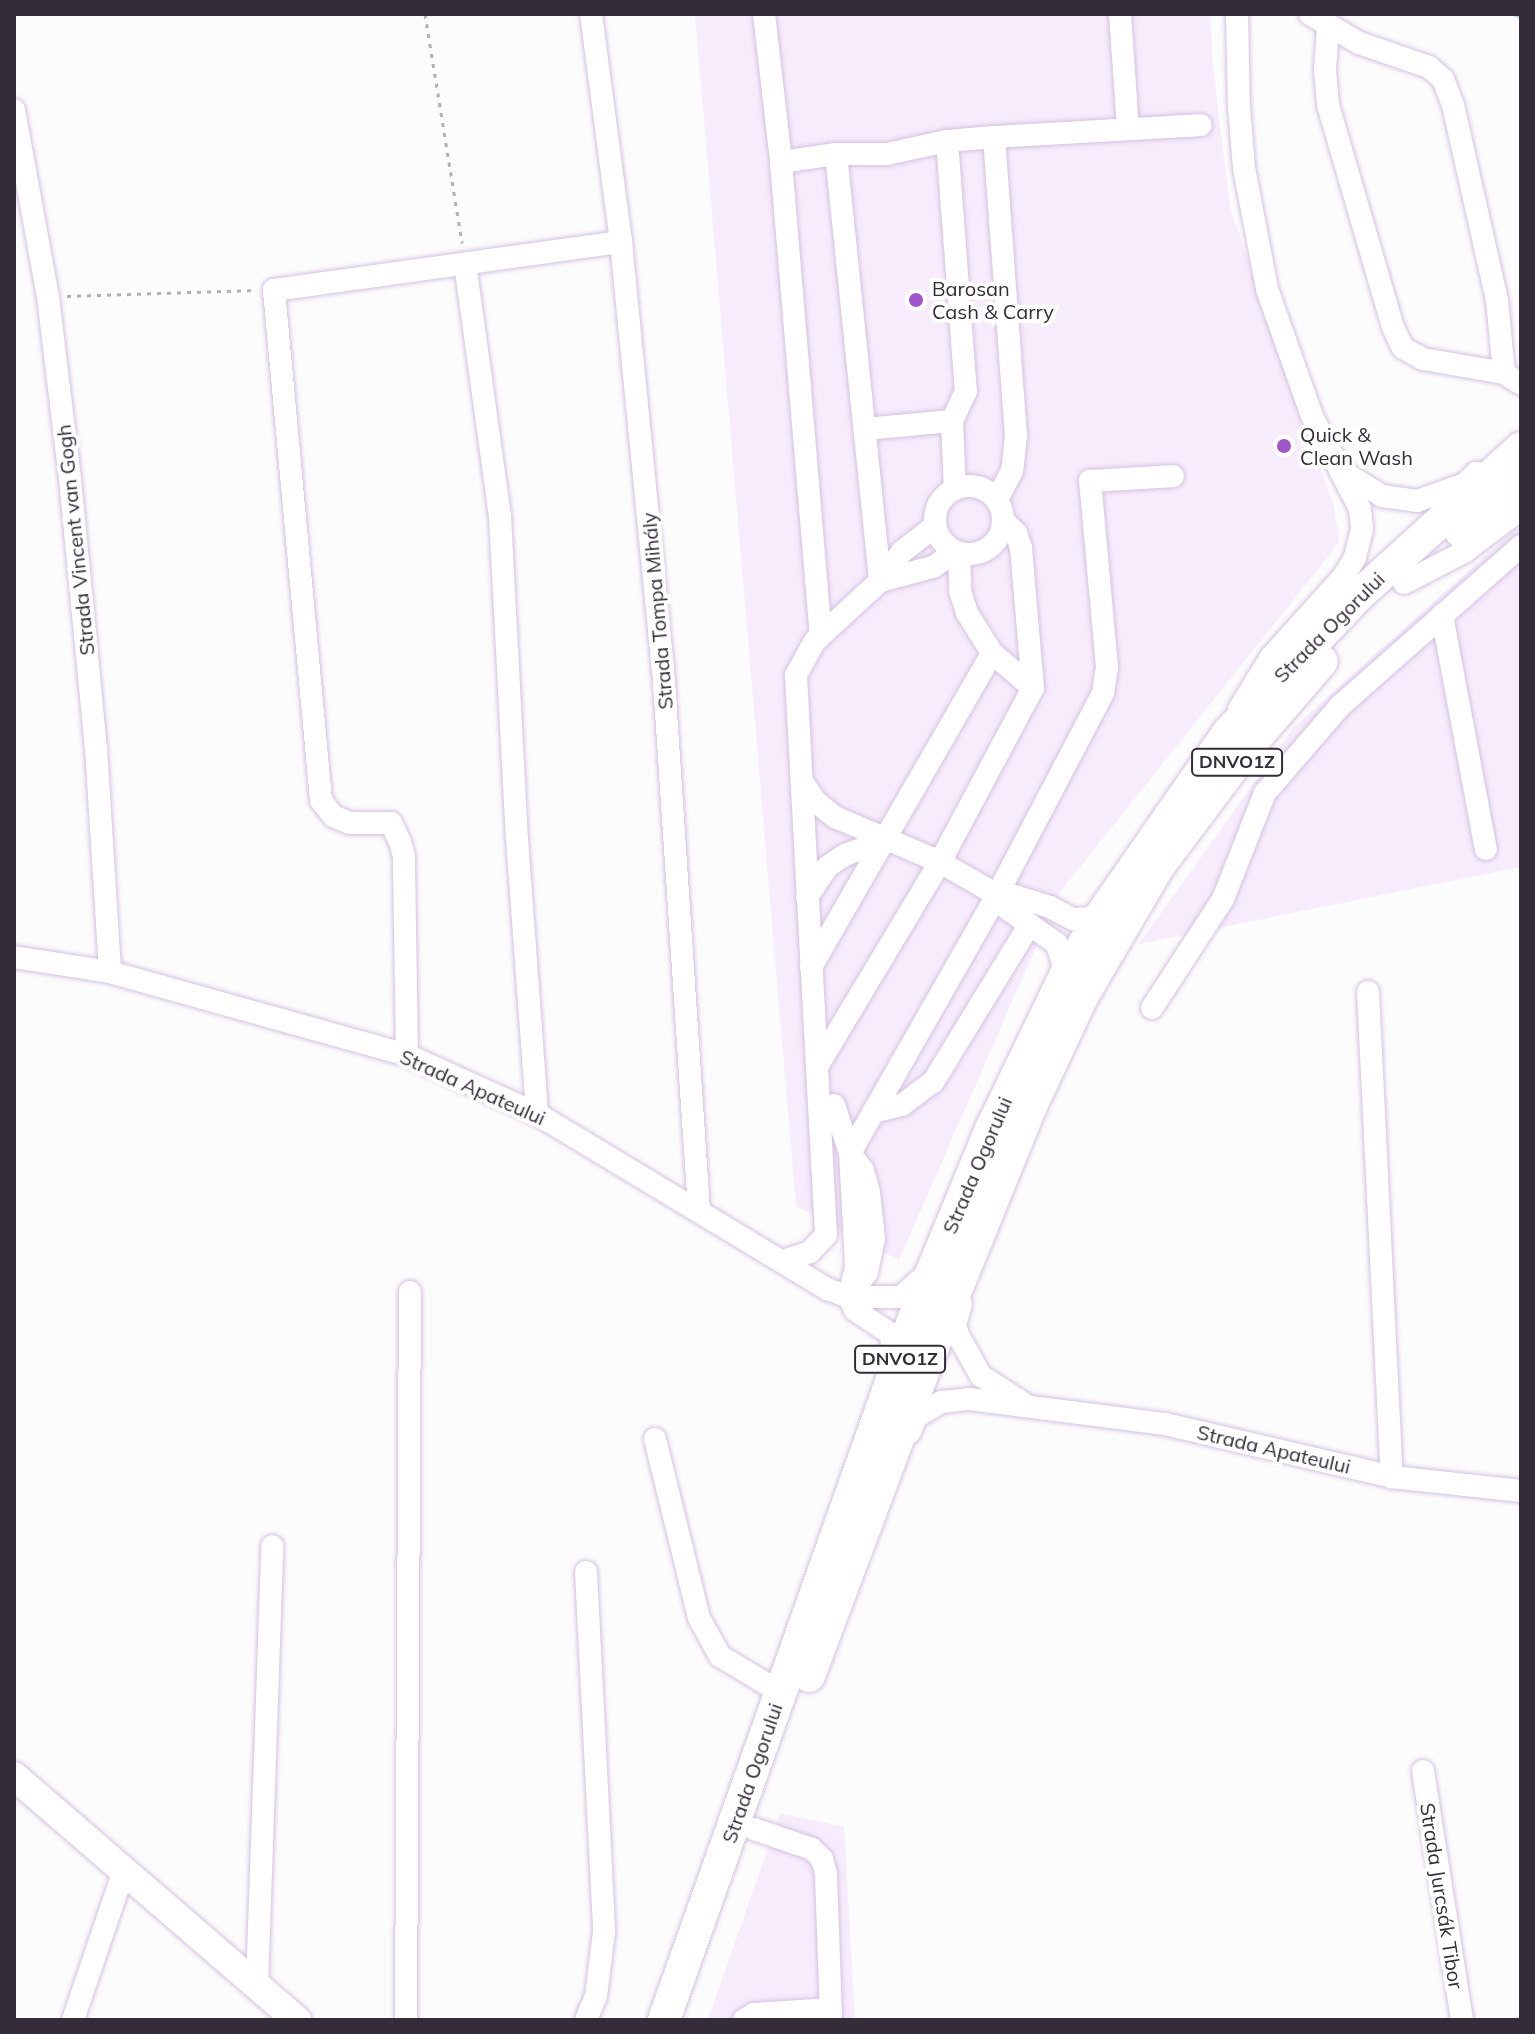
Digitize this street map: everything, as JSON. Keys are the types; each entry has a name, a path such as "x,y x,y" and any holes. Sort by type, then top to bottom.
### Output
{"highway":[{"name":"Strada Ogorului","path":"675,2012 780,1692 934,1266 992,1127 1066,974 1099,918 1228,733 1358,596 1521,448"},
{"name":"Strada Ogorului","path":"675,2012 754,1829 927,1362 1031,1106 1082,997 1158,867 1286,702 1323,660 1404,583 1521,479"}],"main road":[{"path":"15,1781 297,2020"}],"street":[{"name":"Strada Tompa Mihály","path":"591,14 621,242 663,667 699,1210"},
{"path":"764,14 781,162 821,635"},
{"path":"1120,14 1128,128"},
{"path":"1228,733 1263,669 1325,600 1355,558 1362,529 1360,509 1312,416 1264,276 1244,168 1237,14"},
{"path":"1319,20 1359,43 1429,67 1443,79 1453,105 1513,379 1423,359 1403,348 1393,327 1328,105 1319,20"},
{"name":"Strada Vincent van Gogh","path":"14,110 48,297 96,748 110,972"},
{"path":"781,162 836,154 887,154 947,141 1201,125"},
{"path":"994,137 1016,435 1012,471 997,499"},
{"path":"947,141 966,391 952,421 955,489"},
{"path":"836,154 880,581"},
{"path":"407,1055 404,856 400,842 391,823 350,823 333,816 321,800 274,290 621,242"},
{"path":"465,264 500,516 517,839 537,1114"},
{"path":"865,429 952,421"},
{"path":"1341,470 1382,496 1417,501 1465,484 1521,436"},
{"path":"845,1158 997,895 1106,683 1090,481 1173,476"},
{"path":"818,1065 940,862 1033,688 1021,548 1016,533 1004,521 997,499 978,486 955,489 938,504 935,526 946,546 970,555 990,548 997,541 1004,521"},
{"path":"1404,583 1464,552 1521,509"},
{"path":"783,1261 810,1252 826,1235 818,1138 818,1065 796,675 821,635 880,581 903,551 935,526"},
{"path":"1152,1008 1223,899 1265,793 1340,706 1521,546"},
{"path":"880,581 933,567 957,552"},
{"path":"957,552 960,591 967,613 992,653 1033,688"},
{"path":"1442,615 1486,849"},
{"path":"811,967 992,653"},
{"path":"801,780 815,801 835,817 940,862 997,895 1005,893 1050,907 1073,919 1099,918"},
{"path":"807,898 827,867 845,855 887,839"},
{"path":"997,895 999,903 1057,944 1066,974"},
{"path":"873,1112 902,1105 933,1082 1030,924"},
{"name":"Strada Apateului","path":"14,957 110,972 407,1055 537,1114 843,1294 855,1310 891,1334 895,1351 886,1397"},
{"path":"1368,992 1392,1477"},
{"path":"818,1065 834,1105 845,1158 843,1294"},
{"path":"818,1138 863,1170 869,1193 874,1239 867,1272 843,1294"},
{"name":"Strada Apateului","path":"984,1226 955,1325 981,1376 1028,1406"},
{"name":"Strada Apateului","path":"843,1294 901,1297 934,1266"},
{"path":"406,2020 410,1292"},
{"name":"Strada Apateului","path":"849,1576 916,1417 941,1402 953,1399 1165,1424 1392,1477 1521,1491"},
{"path":"655,1439 699,1618 720,1656 780,1692"},
{"path":"257,1986 272,1546"},
{"path":"586,1572 604,1932 596,1996 586,2020"},
{"name":"Strada Jurcsák Tibor","path":"1423,1771 1462,2020"},
{"path":"744,2020 754,2014 831,2015 826,1874 822,1859 812,1849 754,1829"},
{"path":"73,2020 123,1873"}],"path":[{"path":"425,14 465,264"},
{"path":"48,297 274,290"}],"shaded area":[{"path":"695,14 1210,14 1213,68 1230,208 1334,507 1339,543 1060,892 899,1260 796,1206"},
{"path":"1521,524 1521,867 1139,944 1293,728"},
{"path":"780,1813 844,1827 855,2020 708,2020"}],"waterway":[{"path":"1516,14 1521,16"}],"place":[{"name":"Barosan Cash & Carry","path":"916,300"},
{"name":"Quick & Clean Wash","path":"1284,446"}]}
